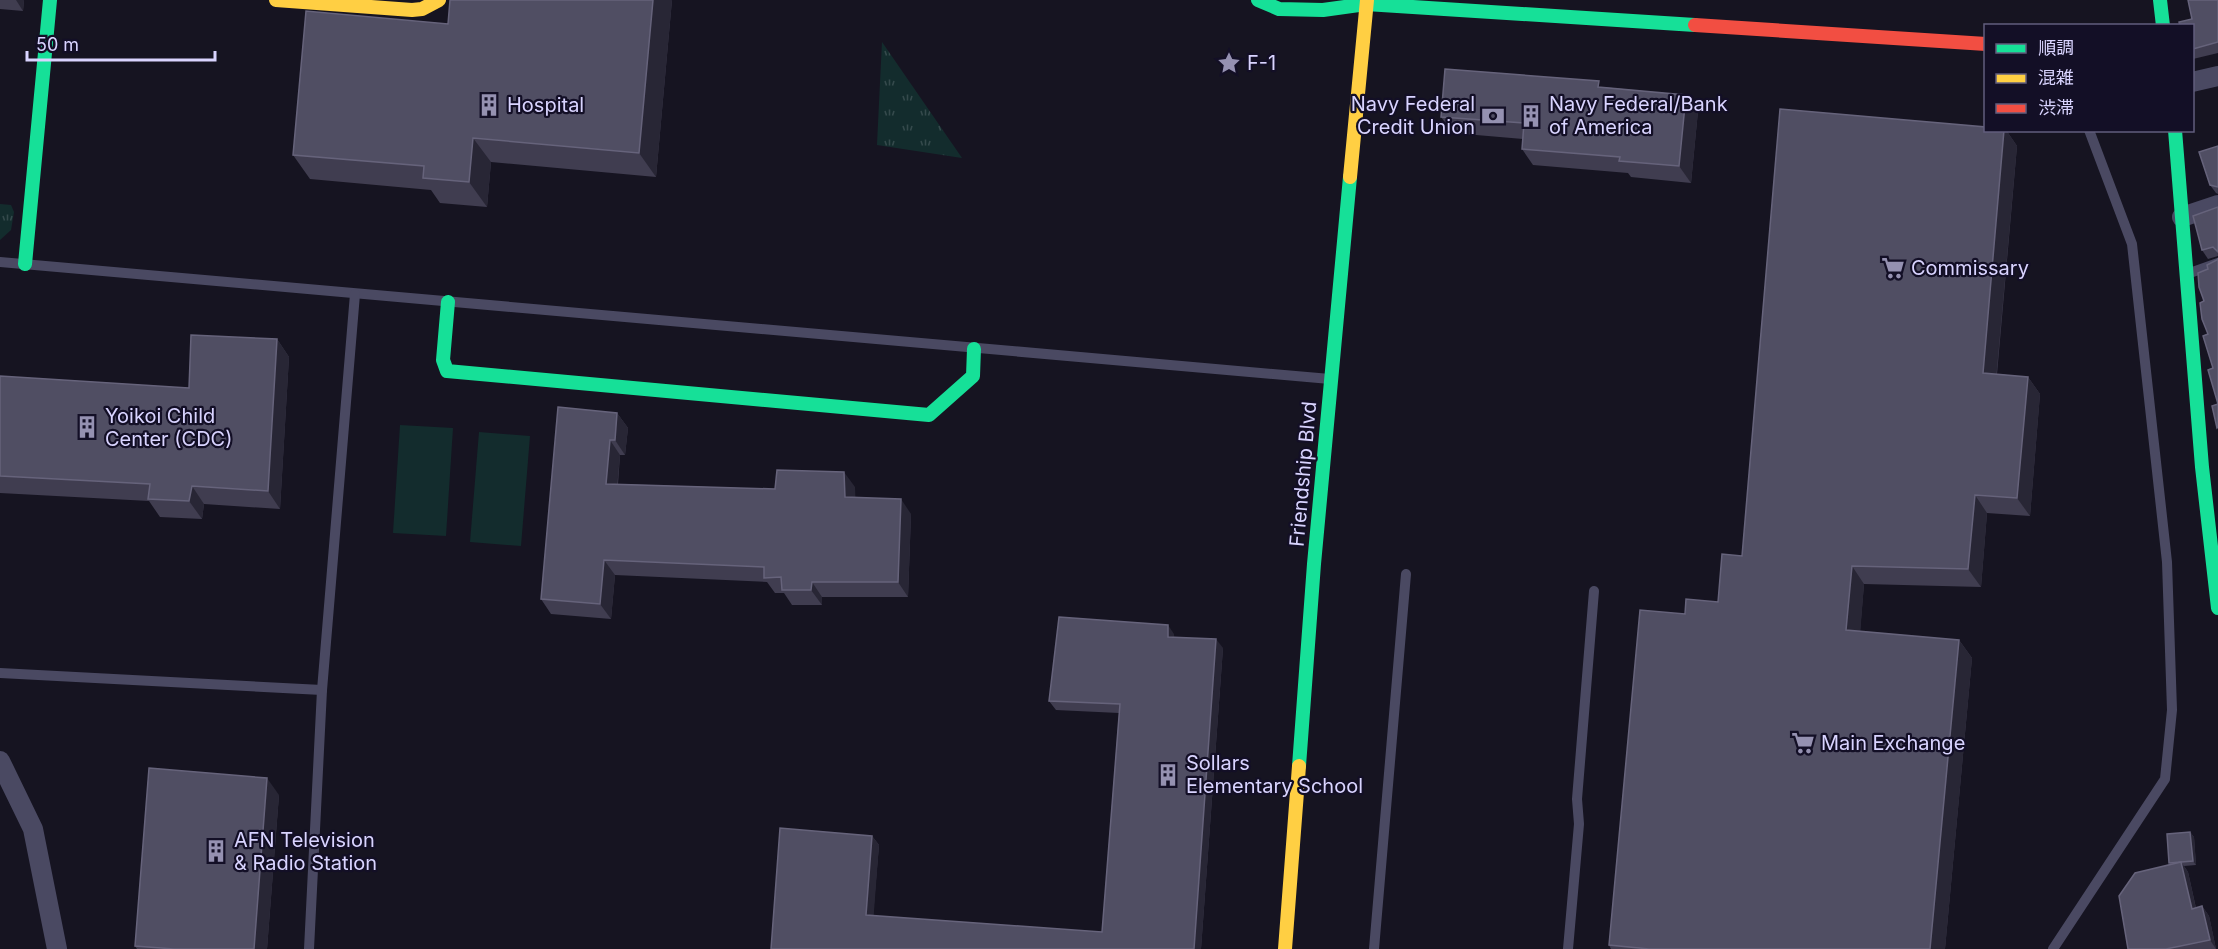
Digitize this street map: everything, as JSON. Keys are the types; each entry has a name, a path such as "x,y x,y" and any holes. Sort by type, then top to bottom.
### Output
{"street":[{"path":"25,264 50,0"},
{"path":"276,0 412,10 422,9 440,0"},
{"path":"1258,0 1280,9 1323,10 1367,2 1984,45"},
{"path":"2160,0 2163,24"},
{"name":"Friendship Blvd","path":"1284,949 1331,379 1337,338 1367,2"},
{"path":"2194,82 2218,76"},
{"path":"2175,132 2187,274 2210,463 2218,608"},
{"path":"2182,217 2218,205"},
{"path":"448,302 443,360 447,371 929,415 973,376 974,349"},
{"path":"0,761 33,829 57,949"}],"lane":[{"path":"2052,949 2166,779 2172,710 2167,562 2132,244 2090,132"},
{"path":"0,262 1331,379"},
{"path":"2187,274 2218,263"},
{"path":"309,949 322,690 355,294"},
{"path":"1374,949 1406,574"},
{"path":"1568,949 1578,835 1577,799 1594,591"},
{"path":"0,673 322,690"}],"green space":[{"path":"882,42 962,158 877,145"},
{"path":"0,204 11,205 14,212 11,230 0,240"},
{"path":"400,425 453,428 446,536 393,533"},
{"path":"479,432 530,436 521,546 470,542"}],"building":[{"name":"Hospital","path":"450,0 653,0 639,153 473,138 469,182 423,178 424,166 293,155 306,11 448,24"},
{"path":"2188,0 2218,0 2218,42 2194,49 2194,24 2180,24 2179,22 2192,19"},
{"path":"1445,69 1599,81 1598,87 1686,95 1679,166 1619,161 1620,157 1522,149 1524,123 1441,117"},
{"path":"1780,109 1984,127 1984,132 2004,132 1983,373 2028,377 2017,498 1975,495 1968,569 1852,566 1846,630 1959,640 1930,949 1649,949 1609,945 1640,610 1685,614 1686,599 1718,602 1722,554 1742,556"},
{"path":"2218,146 2218,187 2210,185 2199,152"},
{"path":"2218,207 2218,252 2213,247 2202,250 2193,216"},
{"path":"2218,258 2218,404 2208,370 2213,368 2203,336 2208,334 2202,319 2200,303 2204,301 2199,287 2198,273 2208,269 2207,265"},
{"name":"Yoikoi Child Center (CDC)","path":"191,335 277,339 268,491 192,486 189,501 148,499 150,484 0,476 0,376 189,388"},
{"path":"2218,404 2218,427 2217,428 2212,406"},
{"path":"558,407 617,413 615,440 610,440 606,484 775,489 777,470 844,472 845,497 901,499 898,582 812,582 811,590 782,590 781,577 764,578 764,567 604,560 600,604 541,599"},
{"name":"Sollars Elementary School","path":"1059,617 1168,625 1168,637 1216,639 1194,949 771,949 780,828 872,836 866,915 1102,932 1120,704 1049,701"},
{"name":"AFN Television & Radio Station","path":"149,768 267,778 254,949 174,949 135,946"},
{"path":"2190,832 2193,861 2169,863 2167,834"},
{"path":"2181,862 2192,909 2202,906 2210,940 2166,949 2128,949 2119,896 2135,873"}],"traffic: fast":[{"path":"25,264 50,0"},
{"path":"1258,0 1279,9 1323,10 1366,4 1695,25"},
{"path":"2160,0 2163,24"},
{"path":"2175,132 2202,467 2218,608"},
{"path":"1299,766 1314,564 1350,177"},
{"path":"448,302 443,360 447,371 929,415 973,376 974,349"}],"traffic: slow":[{"path":"276,0 412,10 422,9 439,0"},
{"path":"1350,177 1367,0"},
{"path":"1285,949 1299,766"}],"traffic: jam":[{"path":"1695,25 1984,44"}],"place":[{"name":"F-1","path":"1229,63"},
{"name":"Hospital","path":"489,105"},
{"name":"Navy Federal Credit Union","path":"1493,116"},
{"name":"Navy Federal/Bank of America","path":"1531,116"},
{"name":"Commissary","path":"1893,268"},
{"name":"Yoikoi Child Center (CDC)","path":"87,427"},
{"name":"Main Exchange","path":"1803,743"},
{"name":"Sollars Elementary School","path":"1168,775"},
{"name":"AFN Television & Radio Station","path":"216,851"}]}
